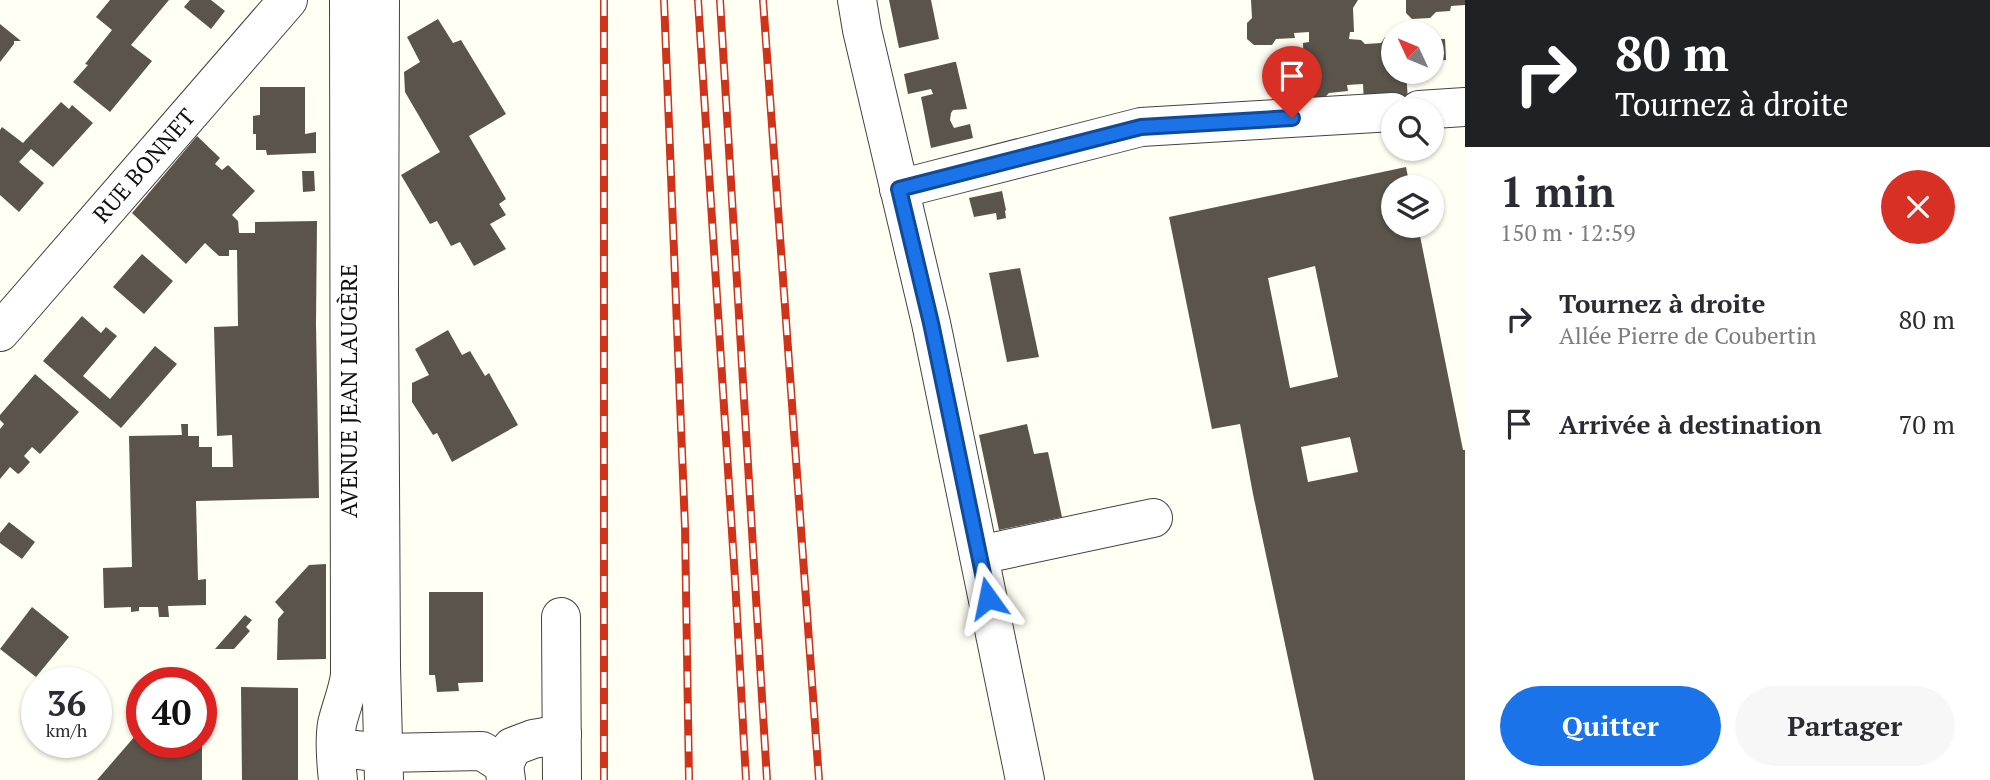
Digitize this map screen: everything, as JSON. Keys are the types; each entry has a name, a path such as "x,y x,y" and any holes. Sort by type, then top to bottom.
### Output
{"street":[{"name":"RUE BONNET","path":"0,332 288,0"},
{"name":"AVENUE JEAN LAUGÈRE","path":"337,764 336,728 350,675 349,0"},
{"name":"AVENUE JEAN LAUGÈRE","path":"380,0 379,334 384,766"},
{"path":"857,0 931,323 1025,780"},
{"path":"1444,108 1465,107"},
{"path":"899,189 1141,127 1381,113"},
{"path":"979,555 1153,518"},
{"path":"561,617 562,780"},
{"path":"337,764 440,766 482,751 505,772 512,747 533,739 562,734"}],"building":[{"path":"110,0 169,0 131,45 152,61 110,112 73,82 112,30 96,17"},
{"path":"190,0 211,0 225,11 211,29 184,7"},
{"path":"889,0 931,0 939,39 899,48"},
{"path":"1251,0 1358,0 1353,8 1354,32 1350,32 1349,39 1361,40 1365,44 1381,43 1381,84 1407,84 1408,98 1381,98 1381,102 1364,103 1363,84 1347,85 1348,91 1329,93 1324,98 1306,99 1300,94 1299,78 1304,72 1303,43 1309,42 1309,32 1294,33 1295,38 1276,39 1272,45 1254,45 1247,39 1247,23 1252,18"},
{"path":"1406,0 1465,0 1465,5 1451,6 1450,11 1436,12 1430,18 1412,19 1406,13"},
{"path":"438,19 453,43 461,40 506,114 469,136 506,199 499,204 506,215 490,224 506,249 474,266 460,242 451,246 437,221 430,224 401,175 440,152 405,92 404,72 420,62 407,37"},
{"path":"0,24 21,41 14,41 0,62"},
{"path":"1444,39 1445,39 1444,60"},
{"path":"956,62 967,109 953,110 950,120 954,128 970,124 973,138 931,148 921,97 933,94 931,89 908,94 904,74"},
{"path":"260,87 305,87 305,134 316,132 316,153 267,155 266,150 256,150 253,116 260,115"},
{"path":"61,102 69,109 72,105 93,123 53,167 31,149 19,162 44,183 19,212 0,195 0,130 2,127 23,143"},
{"path":"197,136 220,158 215,164 222,170 228,165 255,191 232,215 238,221 239,233 255,233 255,222 317,221 319,498 196,501 198,580 206,579 206,605 168,606 169,617 159,617 158,607 139,607 139,611 131,612 131,607 104,608 103,568 132,567 129,436 182,435 181,424 188,424 188,436 199,436 199,447 212,447 212,467 233,467 232,435 217,436 214,327 238,326 237,250 229,250 229,256 219,256 205,243 186,264 132,213"},
{"path":"1406,167 1408,175 1381,175 1381,238 1420,238 1465,450 1465,780 1314,780 1240,424 1212,429 1169,217","holes":["1315,266 1338,377 1290,388 1268,278","1350,437 1358,472 1308,482 1301,447"]},
{"path":"302,171 314,171 315,191 303,192"},
{"path":"1002,191 1006,218 997,220 996,213 974,217 969,198"},
{"path":"142,254 173,281 144,314 113,287"},
{"path":"1020,268 1039,357 1007,362 989,273"},
{"path":"82,316 101,333 106,327 117,336 83,376 110,399 155,346 177,364 121,428 43,361"},
{"path":"448,330 462,355 470,351 485,376 489,373 518,425 452,462 437,433 433,435 412,402 412,383 429,375 415,349"},
{"path":"35,374 79,412 40,454 32,447 24,456 30,462 21,472 18,474 10,467 0,479 0,429 4,424 0,415"},
{"path":"1027,424 1034,454 1048,452 1062,517 999,530 979,435"},
{"path":"9,522 35,542 22,559 0,543 0,533"},
{"path":"326,564 326,659 277,660 278,619 284,612 275,602 309,565"},
{"path":"429,592 483,592 483,682 458,683 459,691 437,692 435,675 429,675"},
{"path":"32,607 69,637 44,667 23,667 0,649"},
{"path":"245,615 252,620 246,627 250,631 234,649 215,649"},
{"path":"241,687 298,688 298,780 242,780"},
{"path":"126,746 126,758 202,758 202,780 97,780"}],"railway":[{"path":"604,0 604,780"},
{"path":"664,0 685,527 689,780"},
{"path":"698,0 746,780"},
{"path":"720,0 767,780"},
{"path":"763,0 819,780"}],"route":[{"path":"988,598 931,323 899,189 1141,127 1292,118"}]}
